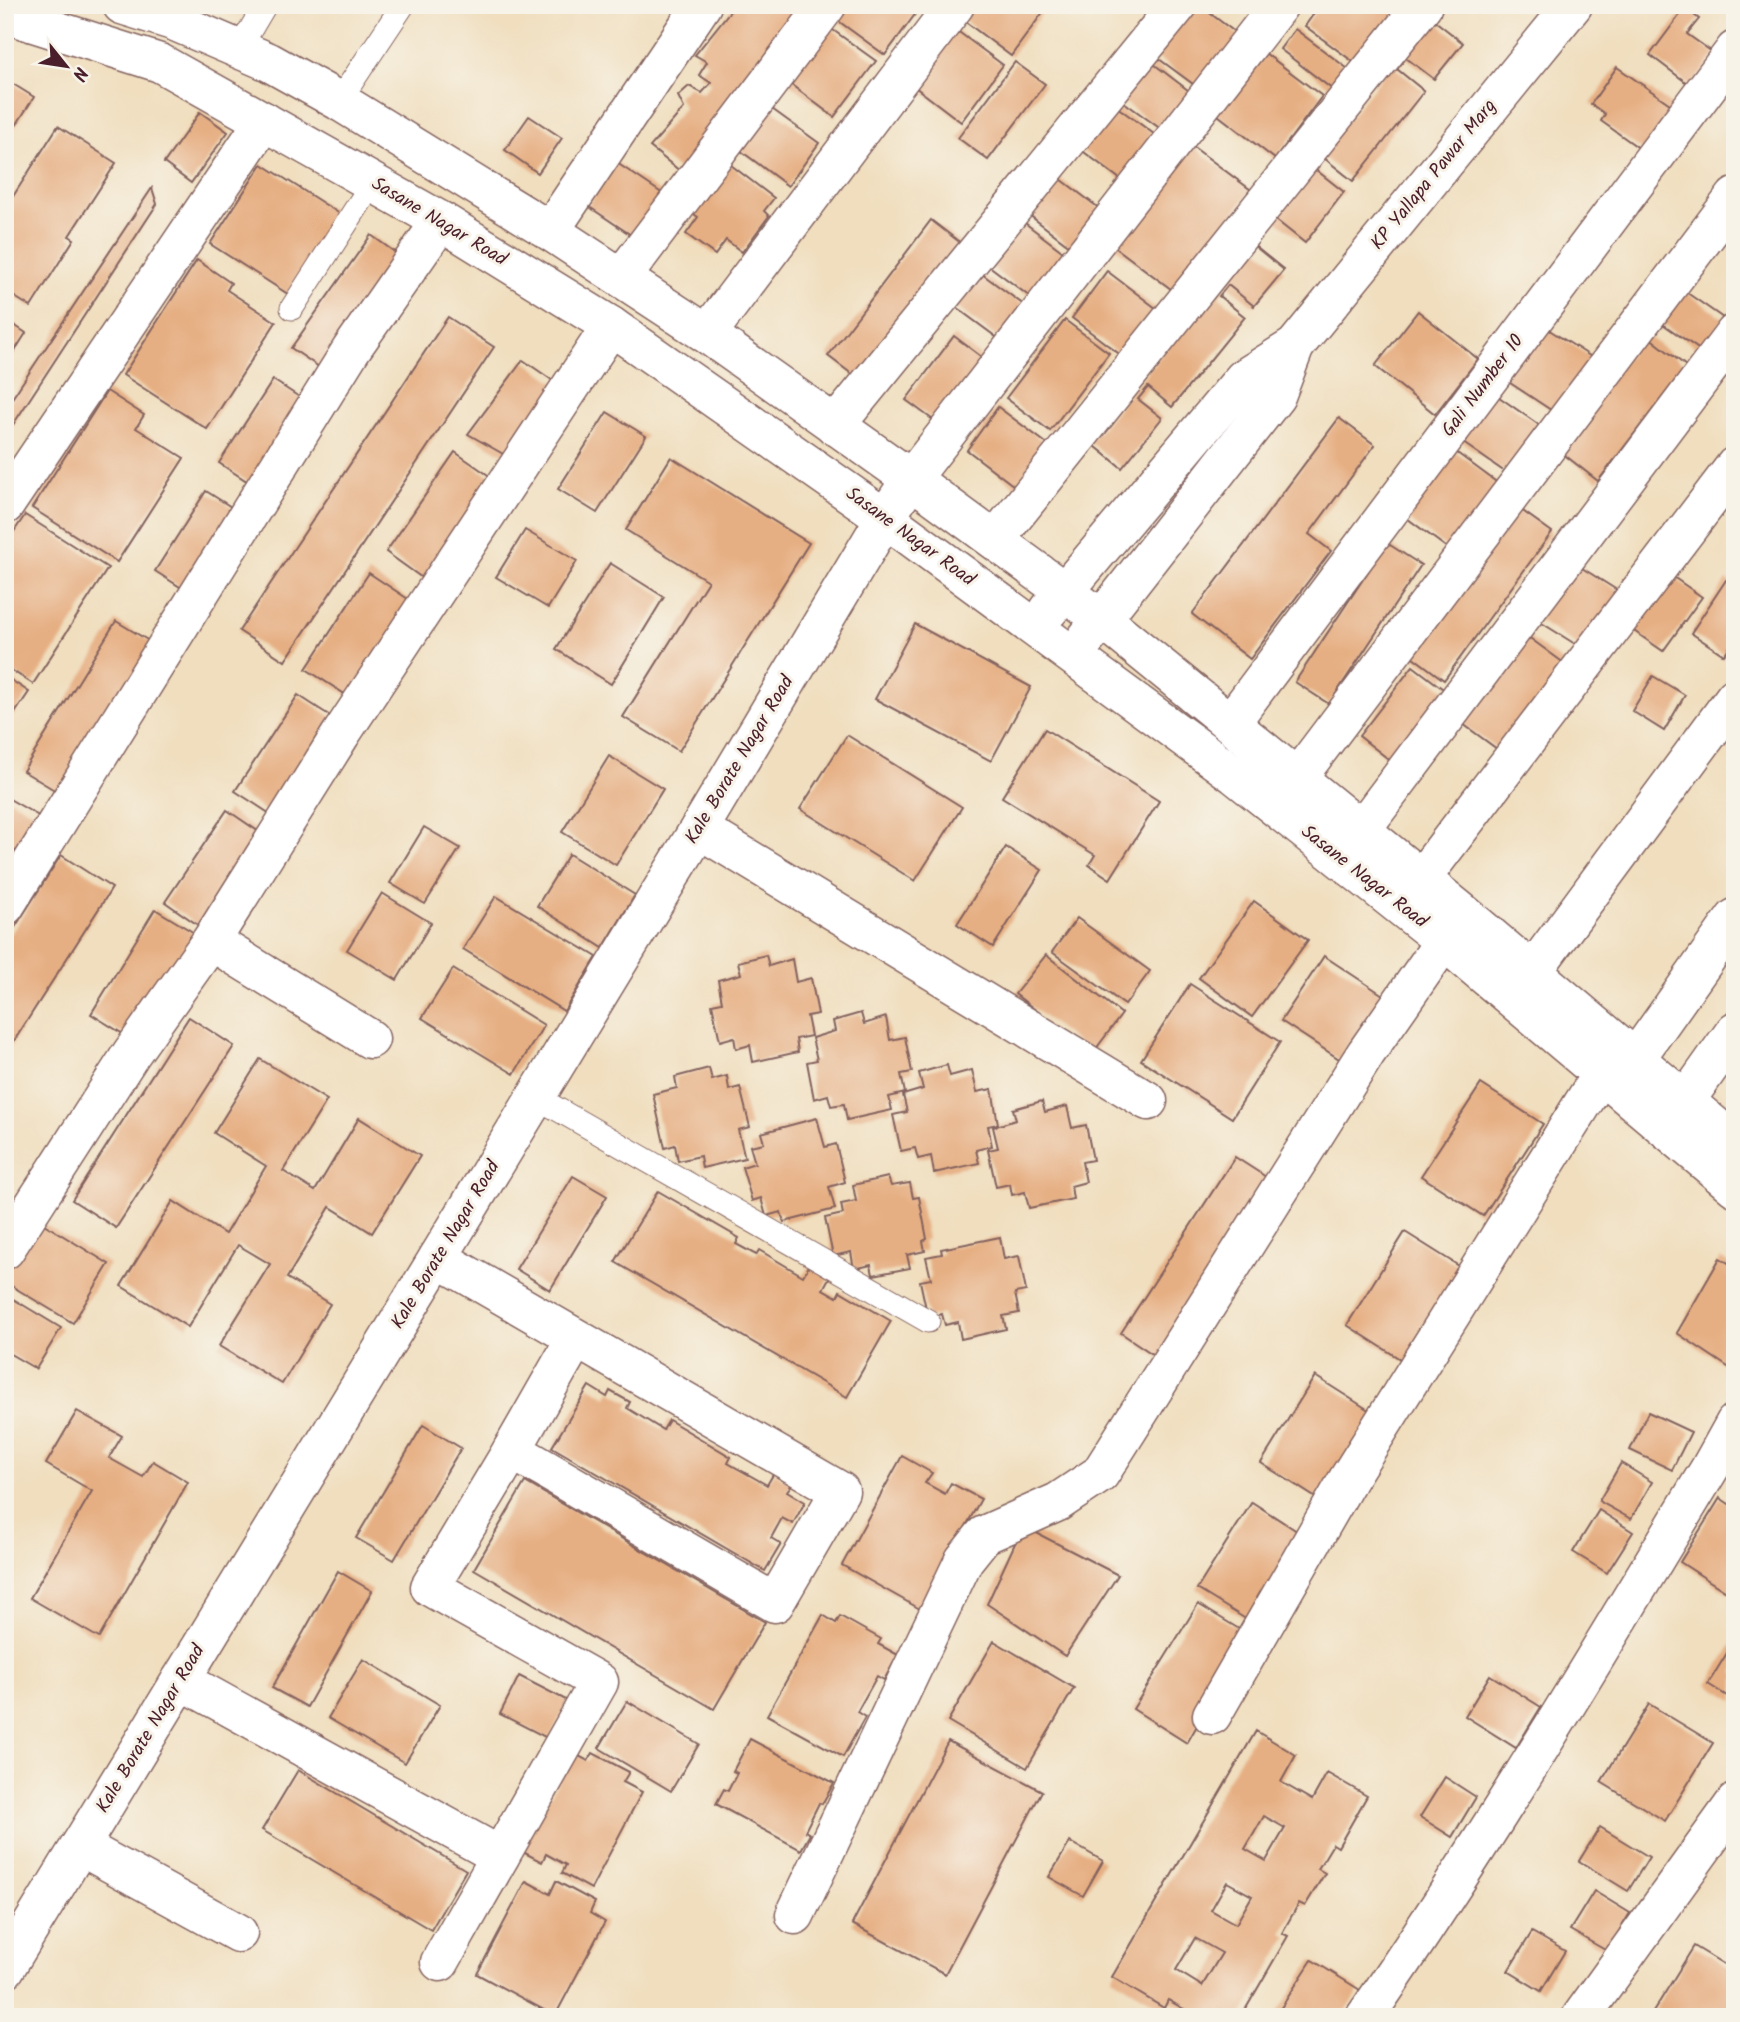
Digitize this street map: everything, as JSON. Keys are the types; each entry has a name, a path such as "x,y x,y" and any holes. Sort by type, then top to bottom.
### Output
{"street":[{"name":"Sasane Nagar Road","path":"122,5 173,21 239,48 339,101 622,277 995,540 1102,619 1231,722 1532,972 1620,1059 1735,1187"},
{"path":"550,231 702,5"},
{"path":"622,277 827,5"},
{"path":"706,334 955,5"},
{"path":"835,426 1178,5"},
{"name":"Kale Borate Nagar Road","path":"5,1969 885,519 911,479 1279,5"},
{"path":"995,540 1423,5"},
{"name":"KP Yallapa Pawar Marg","path":"1073,655 1276,396 1295,346 1573,5"},
{"name":"Sasane Nagar Road","path":"5,14 160,63 373,182 611,326 1073,655 1235,775 1444,941 1686,1100 1735,1143"},
{"name":"Gali Number 10","path":"1231,722 1735,50"},
{"path":"5,505 264,121"},
{"path":"1297,778 1735,197"},
{"path":"5,906 351,350 441,222"},
{"path":"5,1250 131,1054 211,941 341,734 611,326"},
{"path":"1361,830 1735,333"},
{"name":"KP Yallapa Pawar Marg","path":"1035,627 1244,378 1295,346"},
{"path":"1421,878 1735,466"},
{"path":"1532,972 1735,697"},
{"path":"699,829 1148,1101"},
{"path":"1212,1715 1348,1479 1620,1059 1735,918"},
{"path":"211,941 370,1040"},
{"path":"795,1915 964,1560 984,1535 1058,1502 1100,1474 1366,1053 1444,941"},
{"path":"1686,1100 1735,1031"},
{"path":"438,1258 840,1491 775,1603 512,1450"},
{"path":"440,1962 599,1682 430,1587 576,1338"},
{"path":"1365,2017 1421,1936 1542,1747 1735,1423"},
{"path":"181,1680 500,1856"},
{"path":"1581,2017 1735,1803"},
{"path":"80,1846 238,1933"}],"lane":[{"path":"239,48 265,5"},
{"path":"339,101 403,5"},
{"path":"292,309 373,182"},
{"path":"536,1097 928,1321"}],"building":[{"path":"735,5 814,5 685,175 650,147 684,108 678,96 689,86 702,93 711,83 699,75 707,62 695,55"},
{"path":"847,5 922,5 885,55 837,20"},
{"path":"968,5 1042,5 1046,8 1011,56 959,17"},
{"path":"1187,5 1199,5 1244,39 1204,92 1151,53"},
{"path":"1320,5 1394,5 1401,11 1359,66 1305,26"},
{"path":"1685,8 1699,19 1687,34 1715,54 1691,86 1650,55"},
{"path":"1430,17 1463,43 1434,79 1406,58 1397,69 1424,91 1353,181 1324,158 1315,169 1344,192 1305,243 1271,216"},
{"path":"944,21 1003,65 961,122 902,77"},
{"path":"826,25 876,61 834,117 785,80"},
{"path":"1295,29 1356,75 1341,96 1280,49"},
{"path":"1261,50 1322,96 1275,159 1214,112"},
{"path":"1146,58 1193,94 1165,132 1117,97"},
{"path":"1015,62 1045,84 988,160 958,138"},
{"path":"1617,67 1677,109 1646,153 1601,121 1605,114 1591,104"},
{"path":"5,79 34,97 10,135 5,132"},
{"path":"1113,104 1158,137 1124,182 1080,149"},
{"path":"772,109 819,143 788,186 741,151"},
{"path":"200,112 228,132 191,183 164,163"},
{"path":"529,116 562,138 538,173 505,150"},
{"path":"58,126 116,163 69,236 74,239 31,307 5,291 5,194 12,198"},
{"path":"1188,143 1251,190 1175,292 1112,245"},
{"path":"727,162 774,198 764,211 769,216 742,252 726,240 715,255 686,234 698,217 683,206"},
{"path":"617,163 666,196 637,239 588,206"},
{"path":"262,164 340,214 288,294 210,244"},
{"path":"1053,173 1104,212 1075,250 1024,211"},
{"path":"152,188 157,204 5,437 5,409"},
{"path":"1017,217 1075,261 1042,306 984,262"},
{"path":"931,220 962,244 860,380 828,356"},
{"path":"371,235 407,261 328,373 291,348"},
{"path":"1252,244 1284,270 1254,306 1228,285 1219,296 1245,317 1172,407 1148,387 1138,399 1162,418 1122,468 1090,442"},
{"path":"197,260 231,283 227,290 276,322 207,429 123,375"},
{"path":"978,271 1028,308 1003,342 953,305"},
{"path":"1107,271 1165,315 1130,362 1072,318"},
{"path":"1683,290 1723,318 1700,350 1660,322"},
{"path":"1418,311 1478,359 1435,414 1375,366"},
{"path":"448,317 494,347 285,661 239,631"},
{"path":"5,319 26,333 5,366"},
{"path":"1065,320 1109,353 1050,431 1006,398"},
{"path":"1540,324 1593,358 1557,414 1504,379"},
{"path":"1645,334 1686,366 1598,481 1557,449"},
{"path":"954,336 996,368 944,428 906,400"},
{"path":"523,360 562,387 512,459 468,434"},
{"path":"273,380 307,402 253,485 219,463"},
{"path":"107,391 144,415 136,428 184,458 117,562 32,508"},
{"path":"1492,392 1539,425 1505,472 1459,440"},
{"path":"998,407 1054,449 1022,492 967,450"},
{"path":"607,412 646,436 597,513 558,489"},
{"path":"1339,418 1375,445 1309,534 1331,551 1250,659 1192,614"},
{"path":"1449,447 1499,484 1450,550 1400,513"},
{"path":"455,452 501,484 432,585 386,552"},
{"path":"671,457 809,543 679,751 623,717 708,581 626,530"},
{"path":"206,491 239,512 188,592 155,571"},
{"path":"1513,504 1552,532 1444,680 1405,651"},
{"path":"25,515 108,568 33,684 5,666 5,545"},
{"path":"525,530 577,561 548,608 496,577"},
{"path":"1387,543 1421,565 1329,704 1295,682"},
{"path":"610,563 664,597 611,684 556,649"},
{"path":"1574,563 1620,592 1583,649 1537,620"},
{"path":"369,573 417,605 354,700 306,669"},
{"path":"1669,574 1702,597 1663,651 1631,629"},
{"path":"1726,580 1735,585 1735,639 1724,655 1691,633"},
{"path":"116,621 159,647 66,797 23,771"},
{"path":"915,624 1031,687 991,761 875,699"},
{"path":"1527,636 1572,669 1508,757 1463,724"},
{"path":"1413,666 1455,698 1401,769 1359,736"},
{"path":"5,676 29,692 5,728"},
{"path":"1653,676 1685,695 1664,731 1632,711"},
{"path":"298,695 341,723 278,819 235,791"},
{"path":"1045,729 1159,801 1110,879 1089,865 1095,855 1002,797"},
{"path":"847,735 962,807 915,881 800,809"},
{"path":"609,756 663,789 616,865 562,832"},
{"path":"6,797 49,822 28,858 5,845"},
{"path":"227,810 271,840 208,932 165,902"},
{"path":"424,827 460,848 425,904 390,883"},
{"path":"1006,847 1042,870 993,947 957,924"},
{"path":"569,854 635,895 603,948 537,906"},
{"path":"61,855 112,888 5,1055 5,943"},
{"path":"382,893 431,923 397,980 347,950"},
{"path":"496,896 597,957 564,1011 463,949"},
{"path":"1254,901 1308,940 1252,1017 1199,978"},
{"path":"155,909 201,937 136,1042 91,1014"},
{"path":"1077,918 1150,971 1125,1005 1052,952"},
{"path":"766,955 769,966 792,959 796,982 811,978 818,1014 807,1016 811,1036 796,1039 798,1052 753,1062 750,1045 736,1049 734,1037 720,1041 712,1004 722,1002 718,980 741,974 738,962"},
{"path":"1046,955 1122,1014 1092,1054 1015,994"},
{"path":"1324,956 1392,1001 1350,1066 1281,1021"},
{"path":"453,969 544,1025 514,1074 422,1018"},
{"path":"1190,984 1280,1042 1232,1118 1141,1060"},
{"path":"861,1013 864,1024 886,1017 890,1040 905,1037 912,1072 901,1074 905,1093 889,1097 892,1110 847,1120 844,1104 831,1106 828,1095 814,1099 807,1062 817,1060 812,1038 835,1031 833,1021"},
{"path":"189,1017 234,1046 116,1228 72,1200"},
{"path":"260,1059 327,1100 283,1171 315,1191 359,1118 420,1156 372,1233 330,1207 287,1278 330,1304 282,1384 219,1346 270,1264 238,1245 188,1327 121,1286 173,1201 225,1234 266,1166 214,1133"},
{"path":"947,1065 950,1076 972,1070 977,1092 992,1089 998,1124 988,1126 992,1146 976,1150 979,1163 934,1173 931,1156 918,1159 915,1148 901,1151 893,1115 907,1112 903,1095 923,1089 919,1073"},
{"path":"709,1068 712,1080 727,1076 729,1090 740,1087 750,1127 738,1130 745,1158 702,1168 700,1156 678,1161 675,1145 665,1148 653,1094 677,1088 675,1077"},
{"path":"1481,1084 1543,1124 1483,1216 1421,1176"},
{"path":"1042,1101 1045,1112 1067,1106 1072,1128 1086,1125 1093,1160 1082,1162 1086,1182 1071,1186 1073,1199 1029,1208 1025,1192 1012,1195 1010,1184 996,1187 988,1150 998,1148 993,1127 1016,1120 1013,1109"},
{"path":"817,1118 825,1147 836,1144 845,1182 829,1187 835,1209 784,1222 781,1212 766,1216 761,1198 752,1201 742,1167 755,1163 750,1146 764,1143 761,1133"},
{"path":"1235,1157 1277,1184 1163,1361 1121,1333"},
{"path":"573,1176 607,1196 550,1290 516,1269"},
{"path":"888,1177 891,1186 910,1183 913,1198 919,1197 927,1239 923,1241 925,1251 907,1255 910,1268 873,1275 871,1265 854,1269 851,1252 833,1256 825,1218 843,1214 841,1204 856,1201 853,1185"},
{"path":"658,1191 739,1238 736,1244 756,1255 759,1250 803,1276 809,1266 829,1278 823,1289 837,1297 840,1291 891,1321 847,1397 615,1262"},
{"path":"39,1221 109,1264 73,1323 5,1282 5,1275"},
{"path":"1405,1232 1470,1273 1411,1366 1347,1325"},
{"path":"1000,1237 1004,1259 1019,1256 1026,1291 1015,1293 1019,1313 1003,1316 1006,1329 961,1339 958,1322 945,1325 942,1314 928,1318 920,1281 931,1279 926,1257 942,1254 941,1249"},
{"path":"1720,1258 1735,1267 1734,1371 1677,1333"},
{"path":"5,1294 61,1328 36,1369 5,1351"},
{"path":"1315,1376 1378,1416 1324,1503 1261,1463"},
{"path":"589,1386 607,1397 610,1391 630,1402 627,1408 663,1430 669,1420 731,1457 728,1463 767,1485 774,1473 792,1484 787,1491 805,1502 793,1524 782,1518 771,1538 781,1544 765,1571 552,1447"},
{"path":"77,1411 122,1436 109,1458 143,1477 153,1461 188,1482 99,1638 30,1598 92,1491 46,1464"},
{"path":"1648,1412 1691,1432 1672,1470 1630,1450"},
{"path":"423,1425 461,1448 394,1560 356,1538"},
{"path":"902,1456 932,1473 925,1483 945,1494 951,1483 981,1499 920,1609 842,1565"},
{"path":"1621,1463 1652,1482 1631,1519 1599,1501"},
{"path":"525,1482 765,1622 714,1709 474,1569"},
{"path":"1720,1498 1735,1508 1735,1582 1728,1593 1680,1562"},
{"path":"1252,1502 1303,1535 1249,1621 1197,1589"},
{"path":"1599,1510 1633,1532 1607,1573 1573,1552"},
{"path":"1023,1526 1118,1575 1065,1656 987,1604"},
{"path":"338,1571 372,1591 307,1707 272,1688"},
{"path":"1198,1604 1249,1635 1187,1743 1133,1709"},
{"path":"823,1615 836,1623 840,1616 881,1639 878,1644 898,1655 884,1680 877,1676 857,1712 865,1717 843,1757 767,1715"},
{"path":"1735,1640 1735,1701 1708,1684"},
{"path":"994,1641 1074,1688 1027,1768 948,1721"},
{"path":"363,1659 440,1705 405,1763 328,1718"},
{"path":"1490,1675 1541,1707 1516,1748 1465,1716"},
{"path":"519,1676 568,1701 549,1739 500,1714"},
{"path":"627,1701 699,1744 671,1791 599,1748"},
{"path":"1649,1704 1713,1743 1665,1821 1601,1782"},
{"path":"1256,1731 1296,1755 1281,1782 1312,1800 1327,1773 1367,1796 1338,1847 1333,1844 1318,1869 1325,1873 1305,1906 1299,1903 1282,1933 1288,1936 1241,2017 1184,2017 1187,2011 1168,2000 1164,2008 1112,1977","holes":["1264,1816 1285,1828 1266,1861 1245,1849","1227,1882 1252,1896 1236,1924 1211,1910","1195,1938 1222,1953 1202,1986 1176,1970"]},
{"path":"750,1739 834,1783 822,1804 819,1803 805,1831 810,1834 801,1850 716,1804 724,1789 728,1791 737,1773 733,1771"},
{"path":"948,1741 1042,1791 945,1974 852,1924"},
{"path":"573,1753 588,1761 593,1753 629,1772 623,1782 642,1792 591,1889 562,1873 566,1865 546,1854 542,1862 521,1851"},
{"path":"298,1770 466,1870 431,1930 262,1830"},
{"path":"1445,1777 1476,1797 1452,1837 1420,1817"},
{"path":"1600,1827 1649,1857 1628,1891 1579,1861"},
{"path":"1070,1842 1103,1861 1083,1896 1049,1877"},
{"path":"526,1881 550,1894 556,1881 595,1902 590,1913 605,1922 555,2016 477,1974"},
{"path":"1594,1891 1630,1913 1607,1951 1570,1930"},
{"path":"1532,1932 1565,1951 1541,1991 1508,1971"},
{"path":"1694,1946 1735,1971 1735,2017 1650,2017"},
{"path":"1312,1960 1360,1990 1343,2017 1275,2017"}]}
